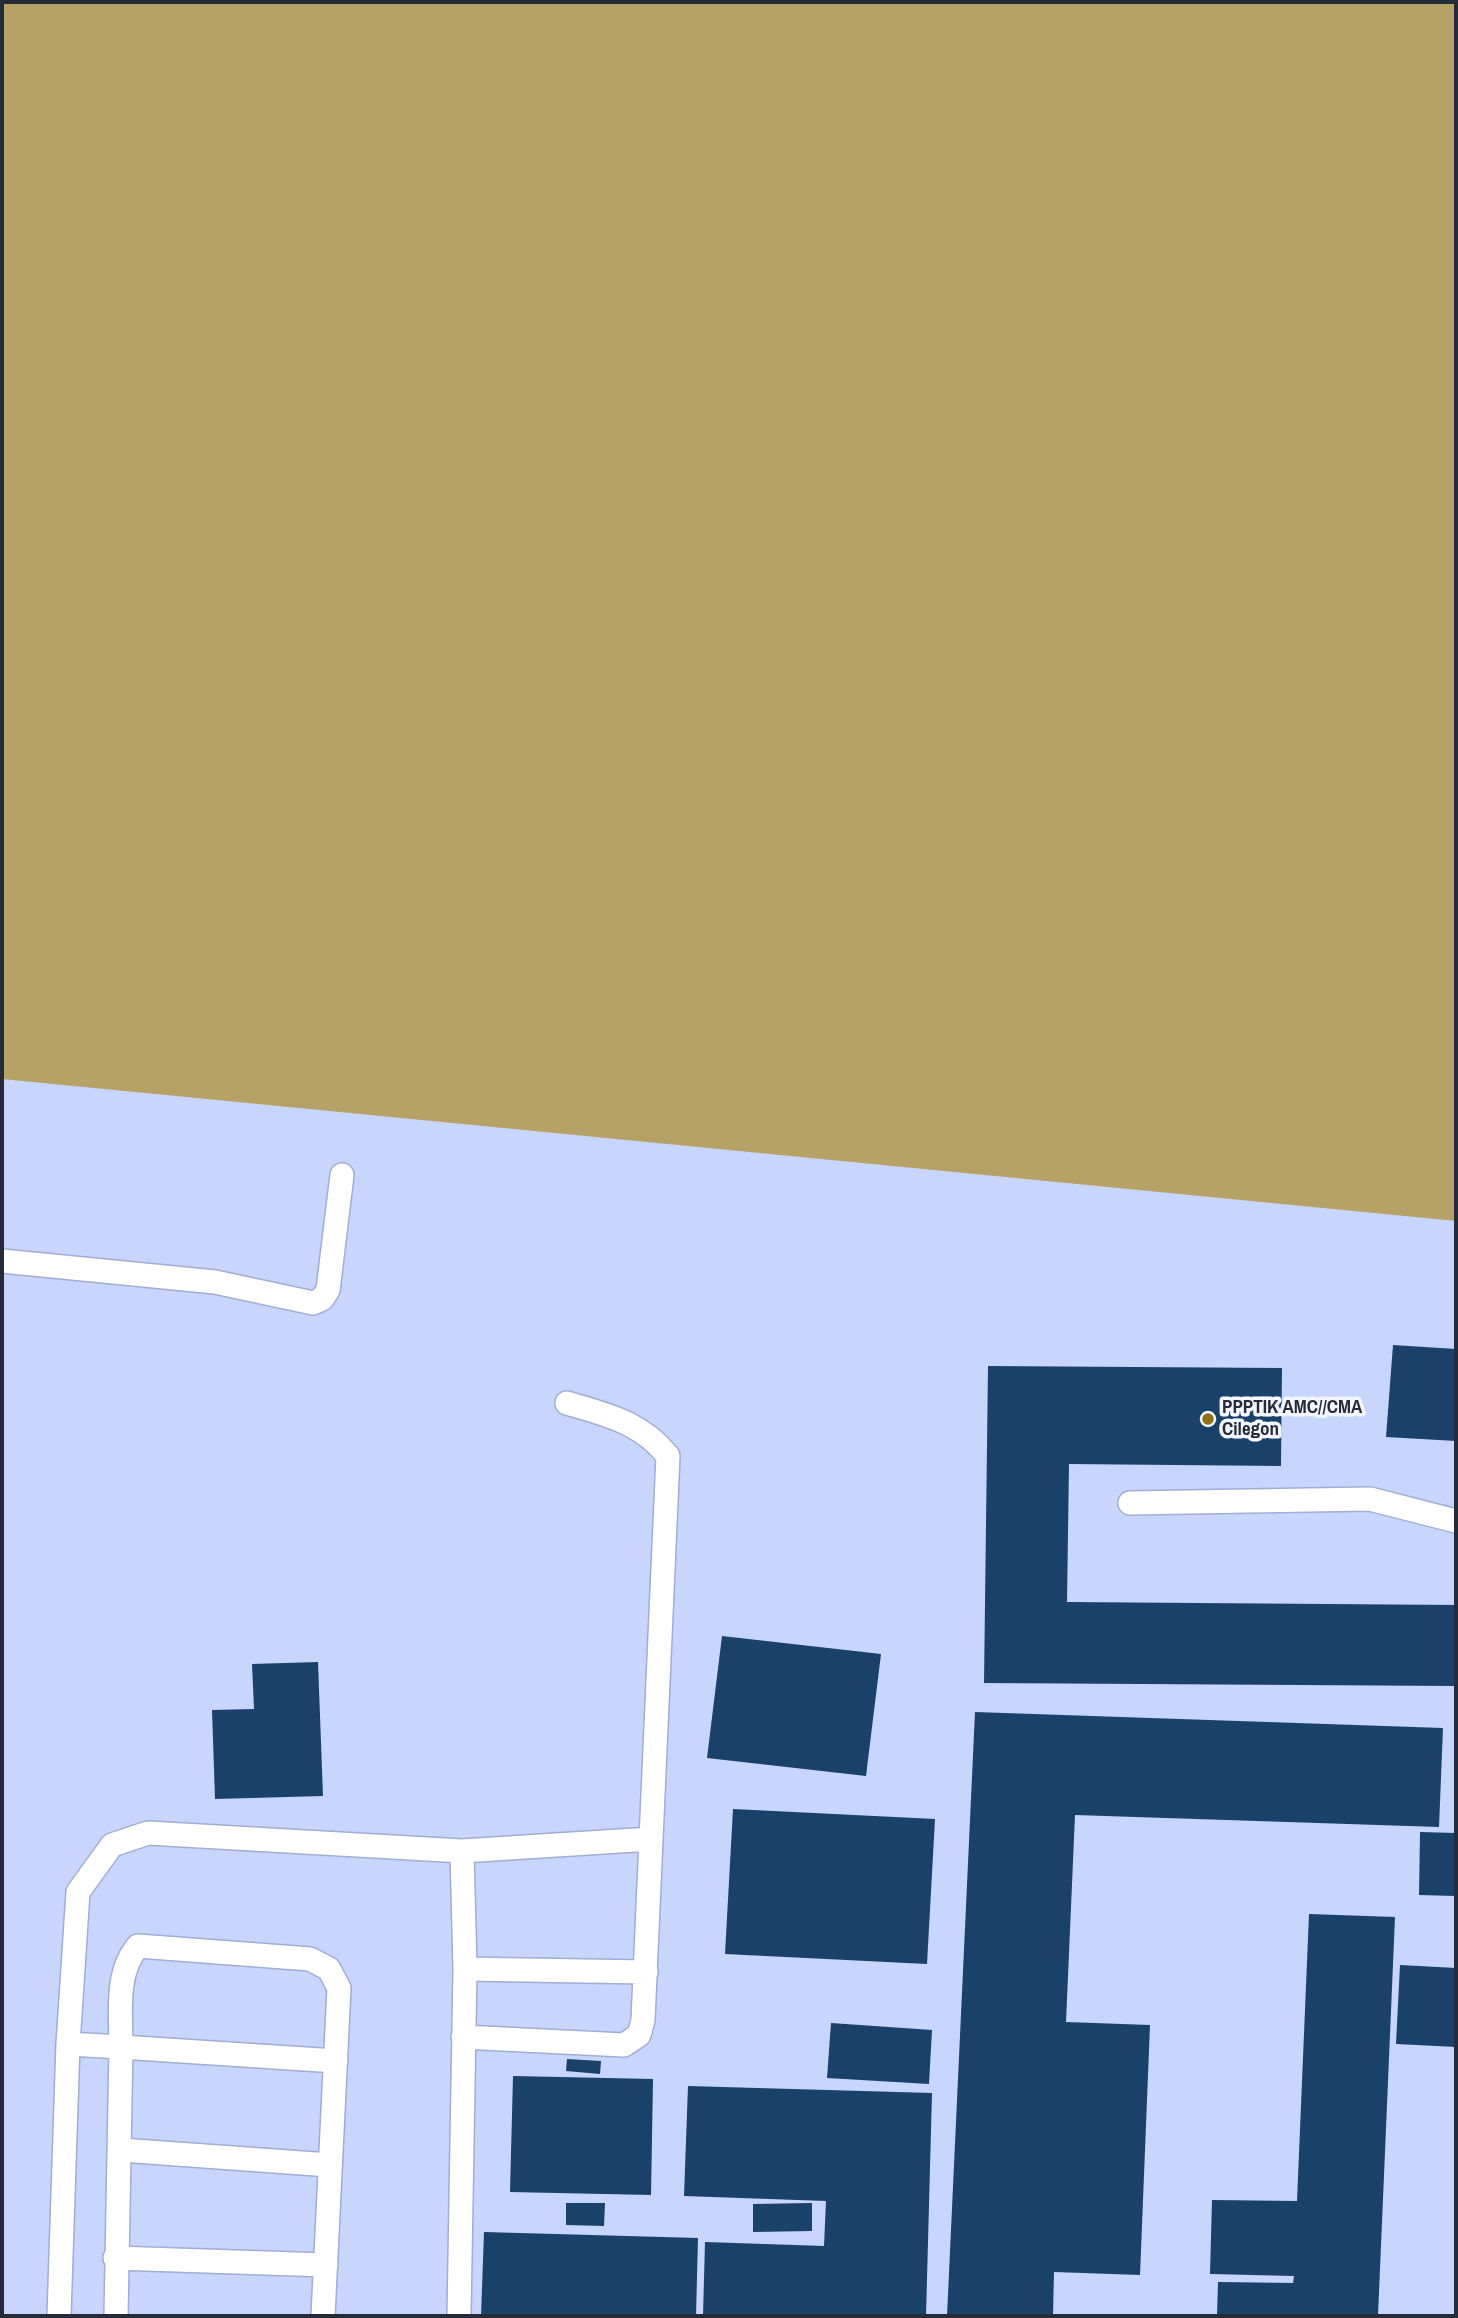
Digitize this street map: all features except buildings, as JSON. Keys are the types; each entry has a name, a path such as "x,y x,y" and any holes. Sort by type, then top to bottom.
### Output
{"lane":[{"path":"2,1261 215,1282 313,1303 322,1299 328,1290 342,1175"},
{"path":"463,2037 624,2045 639,2035 643,2020 668,1456 653,1437 625,1420 567,1403"},
{"path":"1130,1503 1370,1499 1456,1521"},
{"path":"59,2316 68,2045 78,1892 112,1845 148,1833 461,1851 651,1839"},
{"path":"459,2316 465,1969 461,1851"},
{"path":"116,2316 121,2150 121,1987 128,1958 138,1946 310,1959 330,1969 339,1988 323,2316"},
{"path":"465,1969 646,1972"},
{"path":"68,2045 336,2061"},
{"path":"121,2150 331,2165"},
{"path":"116,2258 326,2265"}],"shaded area":[{"path":"2,2 1456,2 1456,1221 2,1079"}],"place":[{"name":"PPPTIK AMC//CMA Cilegon","path":"1208,1419"}]}
